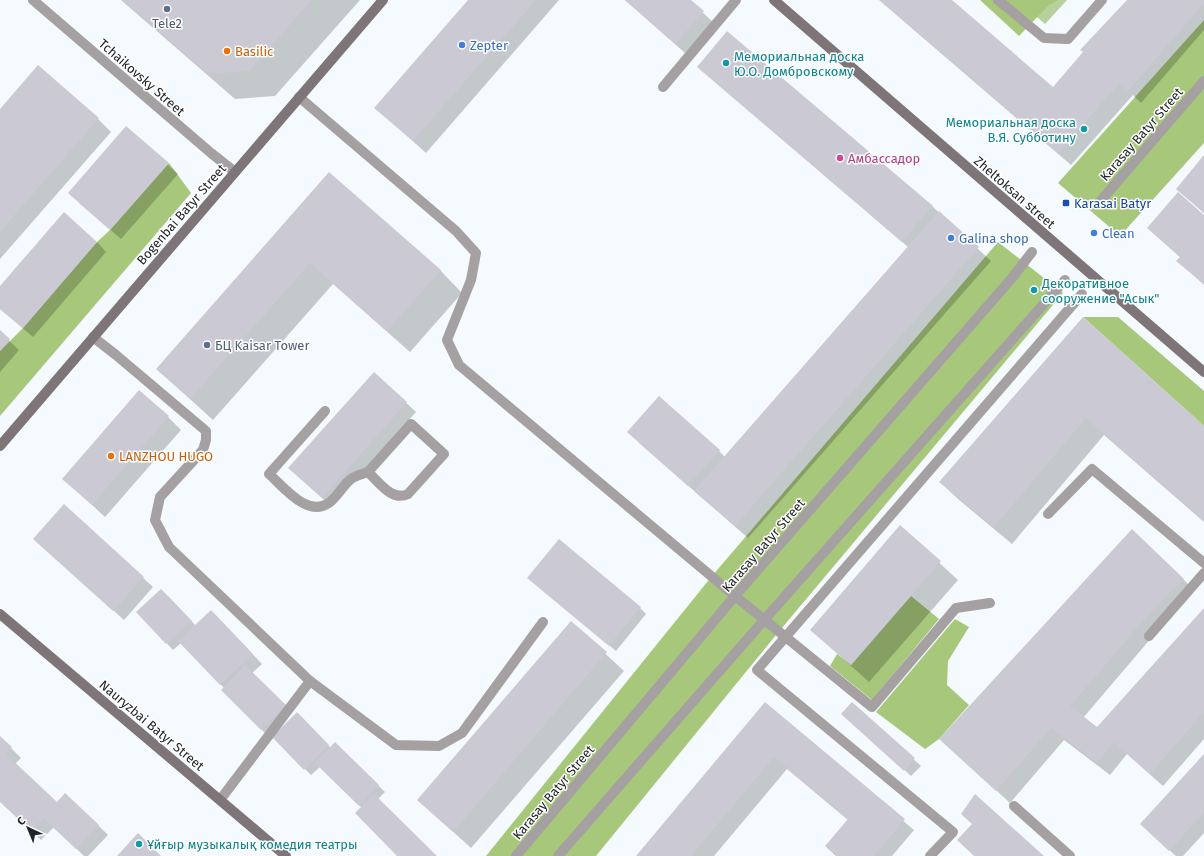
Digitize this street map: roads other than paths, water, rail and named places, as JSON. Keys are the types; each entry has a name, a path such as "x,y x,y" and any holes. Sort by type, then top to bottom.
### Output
{"main road":[{"name":"Bogenbai Batyr Street","path":"0,446 382,0"},
{"name":"Zheltoksan street","path":"774,0 1204,372"},
{"name":"Nauryzbai Batyr Street","path":"0,614 286,856"}],"street":[{"name":"Tchaikovsky Street","path":"33,0 235,172"},
{"path":"663,87 736,0"},
{"path":"998,0 1044,38 1068,39 1102,0"},
{"name":"Karasay Batyr Street","path":"1098,204 1204,81"},
{"path":"299,97 456,231 476,253 471,280 447,340 459,365 735,596 872,707 956,608 990,603"},
{"name":"Karasay Batyr Street","path":"516,856 735,596 1012,278 1032,252"},
{"path":"558,856 764,619 1066,280"},
{"path":"930,856 953,832 757,670 1082,294"},
{"path":"93,337 116,354 206,431 206,440 203,450 160,497 155,520 169,546 310,681 396,745 439,746 462,733 543,622"},
{"path":"325,411 269,474 303,504 312,508 324,506 330,502 351,479 368,472 411,424 444,454 408,494 401,497 394,496 368,472"},
{"path":"1048,514 1092,469 1204,563"},
{"path":"1149,636 1204,573"},
{"path":"220,800 310,681"},
{"path":"1014,806 1070,856"}],"place":[{"name":"Tele2","path":"167,9"},
{"name":"Zepter","path":"462,45"},
{"name":"Basilic","path":"227,51"},
{"name":"Мемориальная доска Ю.О. Домбровскому","path":"726,63"},
{"name":"Мемориальная доска В.Я. Субботину","path":"1084,129"},
{"name":"Амбассадор","path":"840,158"},
{"name":"Karasai Batyr","path":"1066,203"},
{"name":"Clean","path":"1094,233"},
{"name":"Galina shop","path":"951,238"},
{"name":"Декоративное сооружение \"Асык\"","path":"1034,290"},
{"name":"БЦ Kaisar Tower","path":"207,345"},
{"name":"LANZHOU HUGO","path":"111,456"},
{"name":"Ұйғыр музыкалық комедия театры","path":"139,844"}]}
